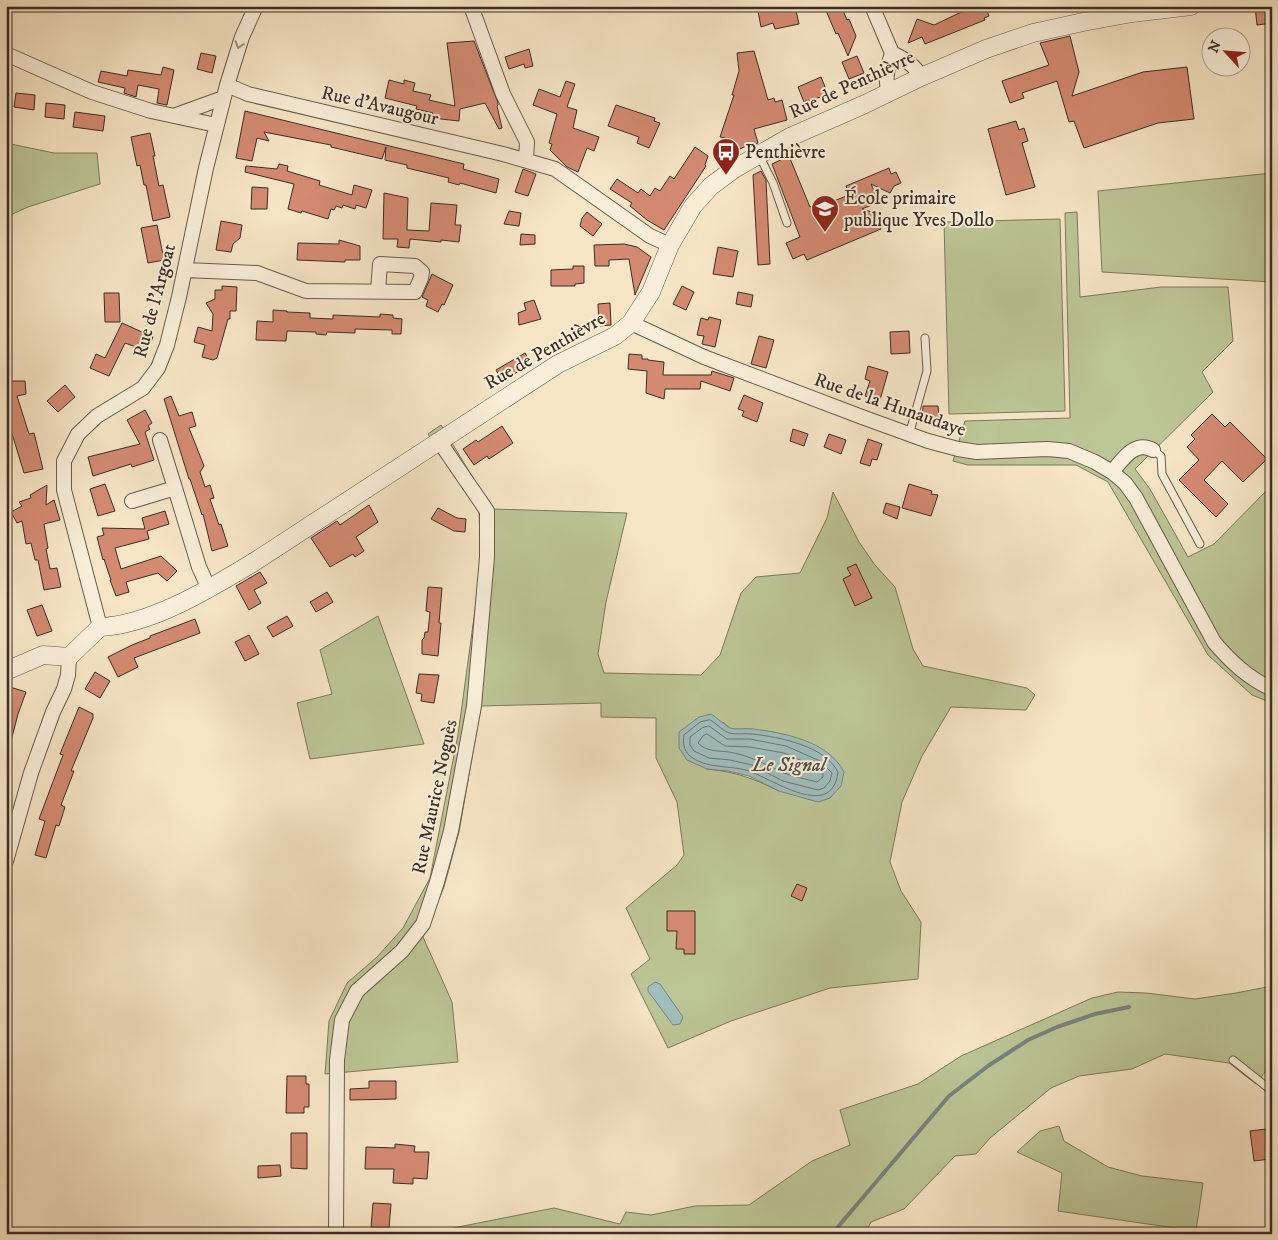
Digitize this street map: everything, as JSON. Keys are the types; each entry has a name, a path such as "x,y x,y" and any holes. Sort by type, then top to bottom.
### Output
{"street":[{"name":"Rue de l'Argoat","path":"100,628 64,490 64,461 78,434 97,416 143,388 158,368 167,345 206,168 225,92 242,37 256,6"},
{"path":"471,6 503,94 527,142 526,160"},
{"path":"872,6 892,54 888,67 887,86 889,92"},
{"name":"Rue de Penthièvre","path":"100,628 118,627 132,623 209,589 254,562 558,364 615,336 630,323 651,292 681,223 710,186 734,169 790,137 986,49 1033,33 1132,13 1191,6"},
{"path":"6,54 92,92 151,111 216,126"},
{"path":"892,54 902,58 917,69 921,77"},
{"path":"175,116 225,92"},
{"name":"Rue d'Avaugour","path":"225,92 248,94 526,160 555,169 650,236 670,246"},
{"path":"185,270 257,273 306,291 378,291"},
{"name":"Rue de la Hunaudaye","path":"630,323 704,357 909,435 958,450 1048,449 1070,451 1096,462 1125,483 1136,498 1214,642 1244,672 1257,682 1272,689"},
{"path":"160,440 199,567 209,589"},
{"name":"Rue Maurice Noguès","path":"336,1234 337,1060 342,1020 357,991 402,952 422,924 437,882 451,831 474,706 487,557 487,511 439,441"},
{"path":"1112,472 1135,448 1146,446 1153,450"},
{"path":"132,501 175,488"},
{"path":"6,861 31,773 66,682 69,657 100,628"},
{"path":"6,671 43,655 69,657"}],"lane":[{"path":"759,155 773,183 788,223"},
{"path":"909,435 927,371 925,338"},
{"path":"1153,450 1161,456 1162,474 1200,544"},
{"path":"1233,1060 1272,1091"}],"green space":[{"path":"6,143 54,153 97,153 100,184 28,207 6,217"},
{"path":"1272,173 1272,282 1102,272 1098,191"},
{"path":"1077,212 1080,297 1161,287 1228,287 1233,341 1202,372 1213,392 1135,469 1150,489 1188,557 1214,544 1272,485 1272,703 1252,695 1208,655 1108,482 1076,465 968,465 953,461 965,421 1070,418 1065,213"},
{"path":"1060,219 1065,411 949,414 944,222"},
{"path":"441,425 492,509 627,513 606,602 598,654 604,673 701,675 720,655 741,593 756,577 800,573 827,518 833,492 859,542 875,565 895,587 913,649 923,666 1027,688 1035,695 1026,710 951,707 922,756 902,802 890,862 901,891 921,922 918,979 830,988 731,1021 668,1048 631,974 650,959 626,908 677,865 684,855 677,802 656,758 656,718 601,717 601,703 481,706 459,832 444,887 423,937 452,1002 458,1062 325,1074 329,1021 347,983 377,957 403,928 430,878 458,735 481,566 479,512 428,434","holes":["723,722 730,728 779,791 744,776 707,769"]},
{"path":"378,616 424,744 310,759 297,703 332,694 320,650"},
{"path":"1272,986 1272,1063 1256,1084 1229,1063 1165,1054 1132,1069 1079,1076 1051,1088 990,1138 976,1154 955,1156 904,1209 871,1222 865,1234 423,1234 554,1208 620,1224 626,1212 651,1215 695,1206 749,1205 812,1161 850,1145 840,1110 918,1084 961,1056 1092,998 1118,992 1146,993 1195,999"},
{"path":"1059,1126 1064,1141 1108,1167 1142,1176 1203,1183 1196,1231 1058,1211 1062,1173 1017,1152 1040,1131"}],"water":[{"name":"Le Signal","path":"711,714 730,728 778,733 804,740 817,746 837,761 844,772 841,786 830,798 818,802 779,791 749,776 707,769 687,760 679,748 679,732 699,717"},
{"path":"655,982 660,984 683,1017 680,1024 673,1025 648,991 648,987"}],"building":[{"path":"757,6 795,6 799,24 775,29 773,23 761,27"},
{"path":"824,6 841,6 847,20 849,19 856,36 848,56 838,33 836,34"},
{"path":"974,6 985,6 989,16 984,18 985,20 925,44 922,37 908,43 917,19 934,25"},
{"path":"1255,6 1270,6 1272,23 1257,25"},
{"path":"1070,36 1079,72 1072,96 1143,72 1187,67 1194,119 1158,123 1084,148 1074,121 1069,122 1057,81 1022,93 1024,98 1010,103 1002,81 1049,65 1040,43"},
{"path":"474,41 498,103 502,128 499,129 485,103 460,109 459,121 432,118 433,113 416,109 417,106 385,98 389,80 404,84 404,80 415,83 413,91 431,95 429,100 455,106 447,43"},
{"path":"529,49 533,66 525,68 524,64 509,69 505,57"},
{"path":"754,51 768,100 774,98 775,102 782,100 787,120 754,129 758,143 749,148 748,145 736,151 730,139 720,137 734,95 732,95 739,71 737,53"},
{"path":"201,53 216,56 212,73 197,69"},
{"path":"857,56 864,73 849,79 842,62"},
{"path":"163,67 174,70 167,105 157,103 159,89 138,85 136,97 124,93 125,88 98,82 101,71 127,76 128,70 161,75"},
{"path":"821,77 828,94 804,102 798,87"},
{"path":"566,81 575,84 567,107 577,110 573,128 599,137 594,151 587,148 578,172 567,167 550,150 552,144 549,143 557,114 533,105 539,89 560,97"},
{"path":"16,93 35,95 34,110 14,107"},
{"path":"46,103 65,105 64,119 45,117"},
{"path":"616,105 655,118 654,121 660,123 649,148 637,143 639,137 608,126"},
{"path":"245,111 464,164 463,169 499,179 496,193 460,183 459,185 448,182 449,178 407,168 407,165 385,160 386,147 382,159 331,147 331,145 264,132 269,141 257,138 252,161 236,158"},
{"path":"75,112 105,116 103,131 73,127"},
{"path":"1016,121 1019,130 1024,128 1028,141 1022,143 1035,187 1006,195 988,129"},
{"path":"150,133 159,186 163,185 170,217 153,221 146,185 144,185 140,165 137,166 131,137"},
{"path":"695,147 708,156 706,166 664,230 647,220 630,206 632,203 610,189 617,179 638,193 641,189 650,196 655,188 660,191 670,176 674,179"},
{"path":"789,156 810,207 818,204 821,206 849,195 846,186 889,168 891,174 896,172 901,183 894,186 890,193 871,184 879,202 862,209 882,215 878,222 881,229 807,260 804,254 793,259 786,243 800,237 772,164"},
{"path":"279,164 288,166 287,171 320,181 319,185 352,195 354,185 372,190 366,208 356,205 355,209 343,205 342,208 336,206 334,210 331,209 328,219 288,209 294,184 245,172 246,166 277,169"},
{"path":"523,169 536,174 528,196 515,192"},
{"path":"761,171 766,180 770,264 758,265 753,175"},
{"path":"252,187 268,188 267,209 251,209"},
{"path":"384,193 408,198 407,230 429,231 431,203 457,205 455,225 461,225 459,242 410,239 409,248 397,247 398,239 383,239"},
{"path":"509,211 521,213 519,226 504,224"},
{"path":"587,212 602,224 593,236 580,226 582,218"},
{"path":"221,221 242,225 240,238 233,244 231,252 216,250"},
{"path":"157,225 164,260 148,263 141,228"},
{"path":"521,234 535,235 535,244 520,245"},
{"path":"339,240 360,246 360,260 345,260 345,262 297,260 298,243 339,244"},
{"path":"624,244 637,247 651,257 635,295 629,259 609,260 609,266 595,266 594,245"},
{"path":"718,247 738,251 733,277 713,274"},
{"path":"573,266 584,266 584,283 575,284 575,286 551,286 551,270 573,269"},
{"path":"432,274 453,285 444,305 442,304 438,312 426,306 428,300 422,297"},
{"path":"222,286 237,287 236,311 230,311 230,319 228,319 217,358 213,360 202,357 205,345 194,342 198,327 212,331 213,314 206,303 215,299 215,290 222,290"},
{"path":"682,286 694,292 686,310 673,304"},
{"path":"738,292 753,295 751,307 736,304"},
{"path":"104,293 119,293 120,322 105,322"},
{"path":"534,300 541,319 519,325 518,313 526,310 524,303"},
{"path":"610,303 611,325 599,326 598,304"},
{"path":"273,310 310,313 310,318 333,319 333,315 380,317 380,314 393,315 393,318 402,319 401,334 392,334 392,330 355,329 355,333 327,332 326,335 316,334 316,332 287,331 286,341 256,340 257,321 273,322"},
{"path":"709,317 721,320 715,347 702,344 704,336 697,335 701,318 708,320"},
{"path":"122,323 153,337 147,351 125,343 109,376 90,368 96,354 105,358"},
{"path":"909,331 910,353 891,354 890,332"},
{"path":"759,336 774,340 766,368 751,364"},
{"path":"525,353 531,364 502,381 496,370"},
{"path":"629,354 642,355 642,359 664,362 663,375 711,375 712,371 734,378 730,391 701,381 700,389 665,389 664,399 646,393 647,371 628,369"},
{"path":"868,366 888,372 880,400 865,396 870,381 865,379"},
{"path":"25,381 26,394 17,396 29,434 34,433 43,469 24,473 6,414 6,383"},
{"path":"65,385 75,397 58,412 47,401"},
{"path":"744,395 763,403 757,422 742,416 744,411 738,409"},
{"path":"171,396 179,416 192,412 196,426 189,428 204,466 200,472 205,487 210,485 214,498 210,499 228,546 212,551 203,514 189,479 164,399"},
{"path":"923,406 938,406 939,419 922,420"},
{"path":"145,410 152,423 148,426 150,429 145,432 154,460 132,467 131,464 93,476 88,457 140,444 127,420"},
{"path":"1212,414 1225,427 1230,422 1267,459 1243,482 1222,461 1204,480 1228,504 1216,517 1179,480 1199,460 1187,447 1195,439 1191,435"},
{"path":"502,426 513,443 489,459 487,456 474,465 463,449 476,440 478,442"},
{"path":"793,429 808,434 804,446 790,441"},
{"path":"829,434 846,440 841,454 824,447"},
{"path":"868,439 882,444 877,460 872,459 870,466 860,463"},
{"path":"105,484 115,511 98,516 90,489"},
{"path":"909,484 932,491 931,494 938,495 931,516 902,508"},
{"path":"47,485 46,505 54,500 60,520 44,524 48,548 46,549 50,569 57,568 61,587 44,590 38,560 35,560 31,543 26,544 22,521 17,523 11,512 22,506 19,502 31,498 30,495"},
{"path":"886,503 900,507 897,519 883,513"},
{"path":"369,505 378,522 356,537 364,551 355,557 353,554 330,567 311,538 337,521 340,525"},
{"path":"438,508 457,518 466,519 465,532 454,531 431,519"},
{"path":"165,511 169,524 147,531 149,539 115,548 121,569 161,556 177,571 167,581 158,573 126,582 129,592 116,596 97,537 104,535 102,528 145,529 142,518"},
{"path":"856,564 872,598 855,606 843,579 851,575 847,568"},
{"path":"260,572 267,583 254,590 261,603 249,610 236,586"},
{"path":"428,587 442,588 438,656 422,654 422,640 425,632 428,632 430,612 426,611"},
{"path":"327,592 333,602 316,612 310,602"},
{"path":"42,605 52,631 37,636 27,610"},
{"path":"287,616 293,626 273,637 267,627"},
{"path":"195,619 200,633 134,658 138,667 118,677 108,657 150,638 150,636"},
{"path":"249,635 259,654 245,661 235,642"},
{"path":"95,672 110,681 100,698 85,689"},
{"path":"419,674 439,675 434,703 421,701 422,694 416,693"},
{"path":"10,687 26,692 10,745 6,744 6,699"},
{"path":"79,707 93,714 93,718 71,771 74,771 61,805 65,807 59,826 56,825 46,858 35,855 45,821 39,819 63,755 60,754"},
{"path":"797,884 807,888 802,901 791,896"},
{"path":"667,911 695,911 695,954 684,954 684,949 676,949 677,931 667,931"},
{"path":"287,1076 306,1076 306,1084 309,1084 309,1107 304,1107 304,1113 286,1113"},
{"path":"369,1081 396,1081 396,1099 350,1100 350,1089 369,1088"},
{"path":"1266,1129 1270,1159 1254,1161 1250,1131"},
{"path":"291,1133 307,1133 307,1169 291,1168"},
{"path":"395,1144 415,1146 414,1152 429,1152 427,1179 413,1178 413,1184 393,1183 394,1169 365,1169 366,1147 395,1148"},
{"path":"280,1165 281,1176 258,1178 258,1166"},
{"path":"373,1203 391,1204 389,1228 371,1227"}],"waterway":[{"path":"836,1234 837,1228 949,1096 988,1066 1028,1040 1057,1027 1095,1014 1129,1007"}],"place":[{"name":"Penthièvre","path":"726,176"},
{"name":"École primaire publique Yves Dollo","path":"825,233"}]}
